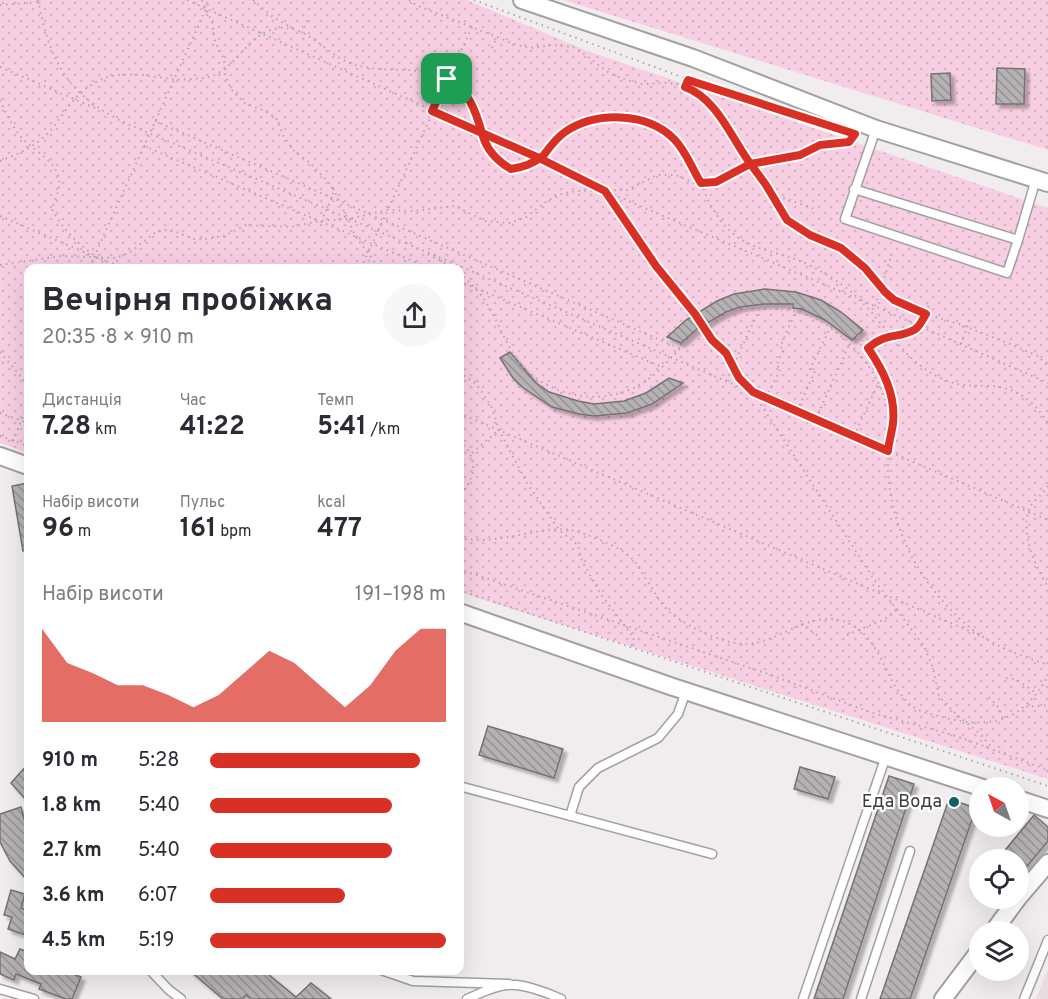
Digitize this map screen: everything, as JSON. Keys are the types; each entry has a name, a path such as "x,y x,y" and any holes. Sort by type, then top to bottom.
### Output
{"street":[{"path":"522,0 693,58 874,134 1042,181"},
{"path":"0,456 24,465"},
{"path":"464,614 686,691 969,783"},
{"path":"1029,803 1048,809"},
{"path":"1029,885 1048,863"},
{"path":"943,999 969,965"}],"lane":[{"path":"874,134 845,219 1007,273 1031,202 1042,181"},
{"path":"854,189 1018,240"},
{"path":"570,816 579,787 598,768 658,738 678,714 686,691"},
{"path":"803,999 886,756"},
{"path":"464,787 712,854"},
{"path":"861,999 910,851"},
{"path":"1024,999 1048,940"},
{"path":"155,975 181,999"},
{"path":"396,975 413,981 508,984 543,992 561,999"},
{"path":"467,999 508,984"},
{"path":"0,989 33,999"}],"path":[{"path":"187,0 539,158 605,191 858,298 1048,383"},
{"path":"202,0 212,22 215,42 225,59 228,83 237,97 244,103 276,118 283,135 294,151 309,162 332,186 356,237 376,264"},
{"path":"91,264 210,0"},
{"path":"253,0 273,17 348,63 362,67 421,71 447,79 469,98 484,142 501,163 511,169 532,164 564,132 593,119 628,118 662,130 681,146 713,208 735,235 765,250 795,259 833,279 858,298 914,363 929,372 959,384 974,387 1006,387 1030,402 1042,413 1048,423"},
{"path":"409,0 416,5 530,48 552,45 573,47 609,72 626,80 642,84 665,82 685,87 703,96 772,194 787,220 810,235 841,248 865,268 894,300 1038,357 1048,366"},
{"path":"474,0 688,80 799,116"},
{"path":"0,5 38,1 51,48 59,66 69,83 80,95 100,110"},
{"path":"302,33 309,16"},
{"path":"363,264 472,27"},
{"path":"0,161 31,147 50,130 75,99 98,81 138,73 174,79 208,77 226,68 247,46 263,34 274,29 297,30"},
{"path":"492,48 497,37"},
{"path":"573,47 576,38"},
{"path":"0,67 455,264"},
{"path":"685,87 688,80"},
{"path":"0,100 7,116 20,135 53,165 59,188 52,209 57,219 65,229 106,264"},
{"path":"155,121 681,349"},
{"path":"0,265 62,256 115,258 129,253 156,232 165,230 174,231 193,239 205,239 224,236 246,225 291,227 320,221 349,219 387,210 414,211 455,206 485,221 510,223 526,217 547,201 564,193 579,190 627,190 657,175 676,176 694,183 716,182 750,164 800,155 820,145 849,142 855,134 874,134"},
{"path":"144,146 419,264"},
{"path":"320,221 332,197 332,186"},
{"path":"605,191 656,266 712,340 726,353 739,378 753,392 873,578 924,646 933,668 939,696 993,749"},
{"path":"772,194 815,209"},
{"path":"0,216 114,264"},
{"path":"406,243 446,264"},
{"path":"875,306 892,254"},
{"path":"464,268 1048,520"},
{"path":"464,278 484,300 508,346 522,367 537,379 569,394 594,398 621,393 649,379 705,329 745,310 760,308 796,311 830,328 849,344 872,372 887,406 890,424 889,445"},
{"path":"464,283 662,367"},
{"path":"743,298 779,296 808,303 836,318 868,348 888,382 893,401 888,471 896,522 916,565 929,586 967,626 989,640"},
{"path":"775,309 775,306 795,306 796,299"},
{"path":"868,348 878,339 913,331 919,326 930,303"},
{"path":"726,381 760,308"},
{"path":"766,398 781,368 777,366 784,349 780,347 796,311"},
{"path":"961,344 971,316"},
{"path":"797,411 815,371 810,369 830,328"},
{"path":"816,419 849,344"},
{"path":"0,352 24,381"},
{"path":"464,375 475,383 492,408 499,430 527,483 560,530 578,545 582,561 600,593 634,638 631,647"},
{"path":"854,436 878,384"},
{"path":"0,413 24,421"},
{"path":"13,441 24,413"},
{"path":"464,414 1020,655 1048,665"},
{"path":"471,454 499,430"},
{"path":"0,436 24,445"},
{"path":"464,446 471,454 474,468 472,476 464,488"},
{"path":"1048,486 1042,496 1031,506 1027,521 1032,555 1048,587"},
{"path":"464,539 493,540 571,530 616,547 629,555 671,614 704,633 739,644 756,642 801,624 833,619 849,623 860,630 874,646 890,676 912,706 926,713 967,723 988,723 1003,719 1026,707 1048,705"},
{"path":"464,570 765,673 870,712 956,735 1048,770"},
{"path":"464,592 1048,786"},
{"path":"847,635 885,619 897,609"},
{"path":"801,624 818,636"},
{"path":"1026,707 1048,676"},
{"path":"1006,678 1017,680 1036,693"},
{"path":"989,697 999,708 1003,719"}],"shaded area":[{"path":"0,0 467,0 585,50 1048,208 1048,779 464,594 464,264 24,264 24,452 0,443"},
{"path":"563,0 1048,0 1048,150"},
{"path":"1048,969 1048,999 1036,999"}],"building":[{"path":"997,68 1025,69 1024,104 996,104"},
{"path":"950,73 951,100 932,101 931,74"},
{"path":"765,289 796,292 821,300 841,312 863,330 852,340 825,320 802,309 793,308 793,304 764,304 740,307 726,312 697,329 681,343 667,337 686,320 717,301 734,294"},
{"path":"510,352 536,383 549,392 594,404 624,401 646,393 669,378 683,383 652,404 627,413 594,416 579,414 552,407 522,387 500,358"},
{"path":"24,484 24,551 23,551 12,486"},
{"path":"488,726 563,749 554,778 479,755"},
{"path":"800,767 835,777 828,799 794,789"},
{"path":"24,768 24,798 11,783"},
{"path":"889,776 914,784 843,999 814,999"},
{"path":"949,799 969,806 969,828 910,999 880,999"},
{"path":"21,807 24,819 24,877 10,861 0,842 0,814"},
{"path":"1034,815 1048,827 1048,841 1029,864 1029,849 1006,849 1016,837 1029,837 1029,821"},
{"path":"11,890 24,894 21,908 24,909 24,934 8,929 12,917 4,915"},
{"path":"20,949 24,950 24,975 76,975 81,977 72,999 39,989 41,984 16,974 14,980 0,974 0,952 15,959"},
{"path":"195,975 269,975 296,997 311,983 331,999 251,999 246,995 242,999 223,999"}],"place":[{"name":"Еда Вода","path":"954,802"}],"route":[{"path":"447,79 432,111 482,133 484,142 491,152 501,163 511,169 532,164 539,158 543,156 564,132 593,119 612,117 639,121 662,130 672,137 681,146 701,183 716,182 750,164 800,155 828,143 849,142 855,134 688,80 685,87 703,96 711,105 741,152 750,164 752,166 766,185 787,220 810,235 841,248 865,268 894,300 926,314 913,331 878,339 868,348 888,382 893,401 893,423 888,451 753,392 739,378 726,353 712,340 695,314 656,266 605,191 539,158 482,133 469,98 451,80 447,79"}]}
